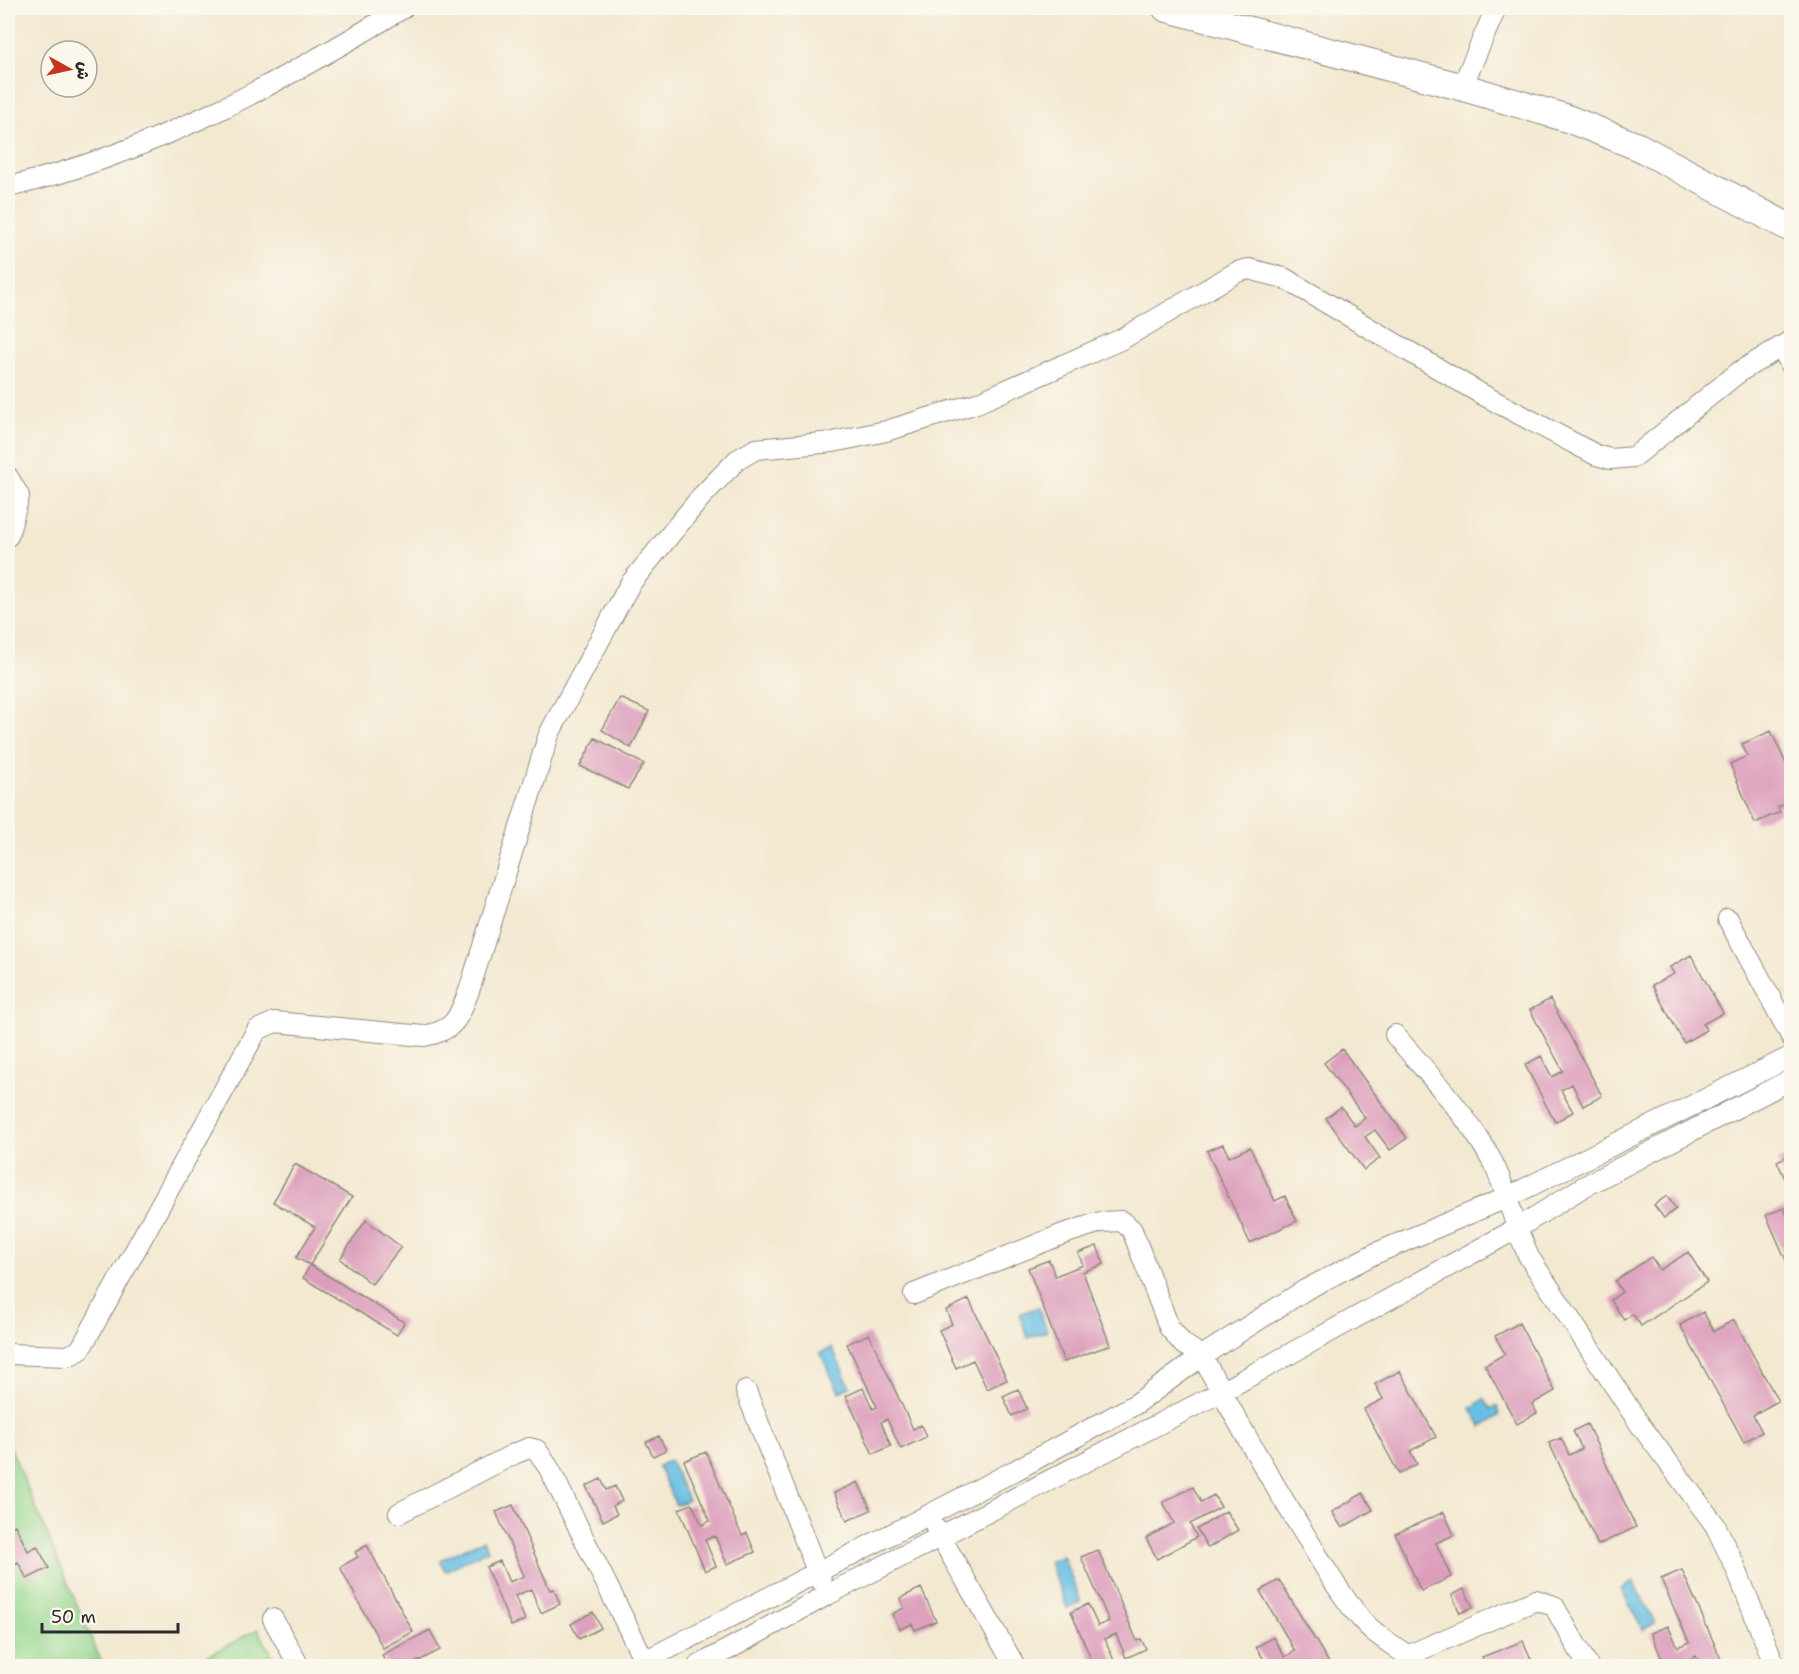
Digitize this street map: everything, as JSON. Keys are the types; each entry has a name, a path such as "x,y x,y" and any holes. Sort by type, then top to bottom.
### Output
{"main road":[{"path":"1166,8 1462,87 1566,118 1639,147 1791,230"}],"street":[{"path":"8,187 124,151 184,126 299,69 403,8"},
{"path":"1462,87 1496,8"},
{"path":"8,1354 68,1356 80,1350 251,1036 262,1026 275,1022 424,1036 436,1034 456,1023 469,992 549,734 576,682 630,584 701,497 737,460 756,449 833,442 886,431 977,403 1122,339 1236,272 1249,269 1284,278 1483,395 1596,455 1610,459 1635,457 1739,372 1786,344 1791,367"},
{"path":"8,477 19,496 8,536"},
{"path":"1728,919 1791,1038"},
{"path":"1395,1035 1451,1102 1481,1143 1493,1163 1516,1229 1529,1257 1641,1426 1686,1483 1715,1525 1734,1564 1775,1666"},
{"path":"399,1513 514,1454 529,1448 537,1449 564,1498 642,1665 1136,1404 1202,1356 1305,1290 1374,1254 1506,1198 1791,1056"},
{"path":"698,1666 827,1595 1221,1392 1516,1229 1583,1187 1791,1079"},
{"path":"914,1294 1063,1234 1101,1222 1122,1221 1132,1230 1169,1327 1183,1344 1202,1356 1281,1498 1335,1583 1363,1622 1380,1638 1414,1661 1536,1600 1554,1606 1588,1666"},
{"path":"746,1391 827,1595"},
{"path":"928,1515 1015,1666"},
{"path":"273,1619 299,1666"}],"green space":[{"path":"8,1442 103,1666 8,1666"},
{"path":"258,1629 278,1666 189,1666"}],"water":[{"path":"1038,1307 1047,1331 1028,1338 1019,1314"},
{"path":"832,1348 850,1387 839,1392 820,1353"},
{"path":"1484,1399 1491,1409 1497,1405 1499,1416 1482,1427 1471,1408"},
{"path":"670,1460 688,1500 676,1505 658,1466"},
{"path":"483,1540 488,1550 445,1571 440,1560"},
{"path":"1063,1556 1081,1602 1067,1608 1049,1562"},
{"path":"1633,1582 1655,1623 1643,1630 1621,1589"}],"building":[{"path":"620,698 649,711 631,748 602,730"},
{"path":"1771,731 1792,777 1792,801 1778,807 1780,812 1755,823 1730,764 1747,756 1742,744"},
{"path":"595,738 644,764 628,789 580,766"},
{"path":"1691,955 1723,1013 1703,1024 1706,1030 1684,1043 1652,985 1674,974 1670,967"},
{"path":"1550,999 1602,1096 1583,1106 1572,1084 1561,1090 1573,1112 1555,1122 1525,1065 1541,1056 1552,1077 1563,1071 1530,1010"},
{"path":"1342,1049 1407,1138 1390,1150 1375,1130 1365,1137 1380,1158 1364,1170 1326,1118 1341,1107 1355,1126 1365,1118 1324,1063"},
{"path":"1223,1144 1229,1157 1250,1147 1275,1201 1285,1196 1297,1221 1250,1243 1207,1151"},
{"path":"1792,1154 1792,1194 1777,1161"},
{"path":"295,1164 352,1197 310,1265 296,1258 315,1227 273,1202"},
{"path":"1667,1196 1676,1209 1664,1218 1654,1205"},
{"path":"1784,1208 1792,1226 1792,1274 1766,1215"},
{"path":"366,1220 401,1247 372,1284 340,1259"},
{"path":"1097,1246 1104,1264 1083,1272 1110,1345 1064,1362 1028,1268 1049,1260 1055,1276 1083,1265 1078,1253"},
{"path":"1688,1252 1707,1282 1641,1326 1633,1314 1624,1320 1611,1300 1622,1292 1615,1281 1651,1257 1660,1270"},
{"path":"310,1265 404,1322 397,1335 303,1278"},
{"path":"969,1299 1007,1380 987,1389 973,1360 956,1368 939,1330 952,1324 946,1310"},
{"path":"1703,1312 1714,1331 1734,1320 1778,1401 1753,1415 1762,1432 1744,1442 1680,1325"},
{"path":"1519,1323 1555,1391 1532,1404 1537,1413 1517,1424 1485,1365 1505,1354 1495,1336"},
{"path":"869,1334 913,1429 921,1425 926,1437 901,1449 887,1419 881,1422 891,1446 873,1454 846,1396 863,1388 873,1409 877,1407 847,1344"},
{"path":"1400,1371 1436,1437 1410,1451 1417,1464 1399,1474 1364,1409 1383,1399 1375,1384"},
{"path":"1018,1389 1027,1409 1012,1416 1003,1396"},
{"path":"1587,1424 1636,1527 1598,1545 1549,1443 1561,1438 1569,1455 1582,1449 1573,1431"},
{"path":"659,1436 666,1450 653,1456 646,1442"},
{"path":"706,1452 742,1536 747,1533 755,1552 727,1564 715,1536 705,1540 716,1566 705,1571 679,1509 692,1504 702,1525 710,1521 684,1461"},
{"path":"601,1479 606,1490 615,1486 622,1501 613,1506 617,1514 603,1521 586,1486"},
{"path":"858,1482 871,1510 847,1521 834,1493"},
{"path":"1193,1487 1201,1502 1214,1495 1221,1507 1190,1524 1197,1537 1157,1559 1146,1538 1174,1523 1163,1502"},
{"path":"1363,1493 1373,1510 1342,1528 1332,1512"},
{"path":"513,1505 550,1590 554,1589 560,1604 541,1613 531,1589 515,1596 525,1620 511,1626 486,1567 500,1561 509,1582 524,1576 496,1512"},
{"path":"1226,1511 1238,1530 1208,1548 1197,1529"},
{"path":"1444,1512 1454,1535 1436,1543 1451,1577 1421,1591 1395,1534"},
{"path":"15,1525 28,1551 37,1546 49,1568 27,1579 18,1562 8,1568 8,1528"},
{"path":"367,1545 413,1632 383,1648 340,1567 358,1557 355,1552"},
{"path":"1098,1550 1137,1641 1141,1639 1146,1649 1126,1658 1116,1634 1105,1639 1115,1663 1107,1666 1094,1666 1071,1612 1088,1604 1098,1626 1109,1621 1081,1557"},
{"path":"1682,1570 1724,1666 1701,1666 1696,1656 1685,1661 1687,1666 1665,1666 1651,1633 1668,1626 1678,1647 1689,1642 1661,1579"},
{"path":"1279,1580 1331,1666 1306,1666 1304,1664 1268,1666 1256,1647 1273,1637 1285,1657 1295,1651 1260,1591"},
{"path":"921,1588 936,1621 915,1630 912,1624 900,1629 892,1614 904,1608 900,1598"},
{"path":"1464,1589 1473,1607 1460,1613 1452,1595"},
{"path":"593,1612 601,1628 579,1639 571,1624"},
{"path":"430,1630 440,1650 409,1666 387,1666 382,1655"},
{"path":"1523,1641 1534,1666 1486,1666 1482,1657"}]}
